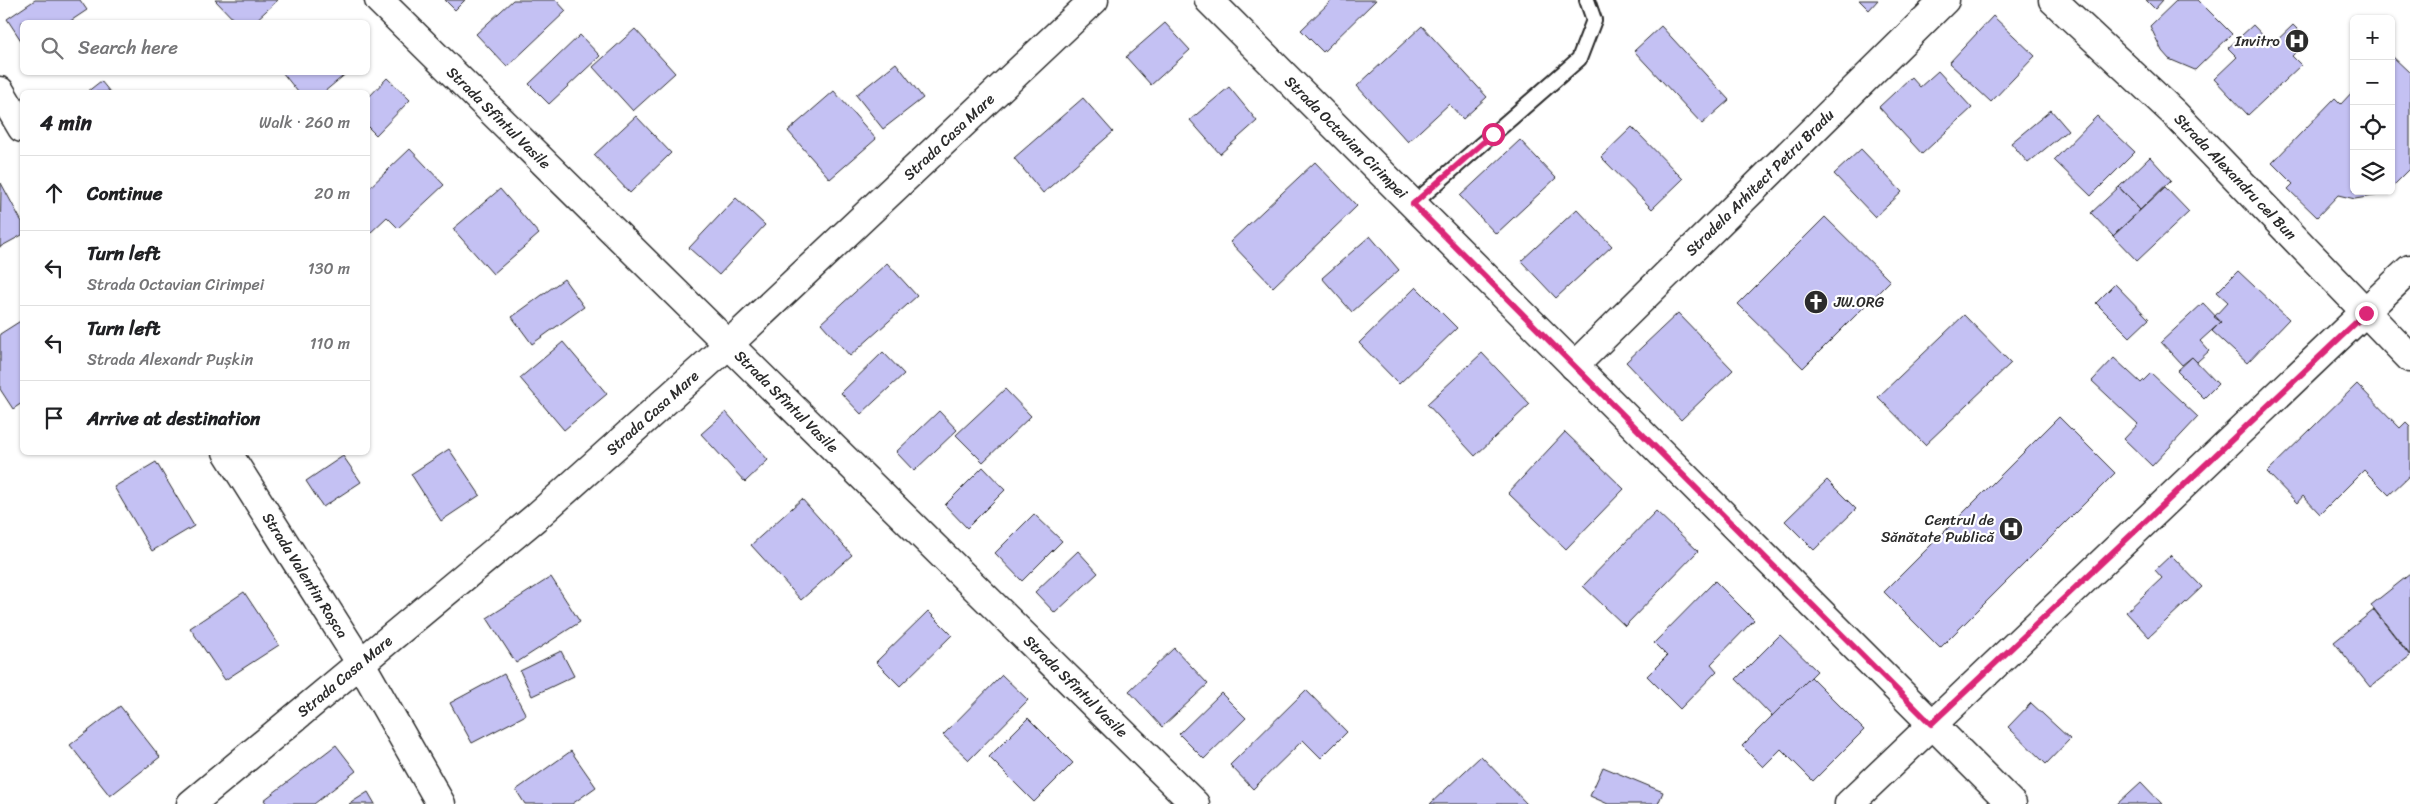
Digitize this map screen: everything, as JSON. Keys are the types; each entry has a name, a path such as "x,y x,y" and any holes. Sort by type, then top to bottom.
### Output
{"street":[{"name":"Strada Sfîntul Vasile","path":"379,0 1195,804"},
{"name":"Strada Casa Mare","path":"191,804 535,518 728,345 1094,0"},
{"name":"Strada Octavian Cirimpei","path":"1209,0 2012,804"},
{"name":"Stradela Arhitect Petru Bradu","path":"1574,366 1945,0"},
{"name":"Strada Alexandru cel Bun","path":"2054,0 2174,114 2410,358"},
{"path":"0,91 20,125"},
{"path":"1849,804 2410,269"},
{"name":"Strada Valentin Roșca","path":"229,455 360,662 441,804"}],"lane":[{"path":"1413,204 1578,59 1594,20 1587,0"}],"building":[{"path":"35,0 80,0 87,10 72,20 20,20 20,39 7,19"},
{"path":"215,0 278,0 256,20 234,20"},
{"path":"445,0 465,0 455,10"},
{"path":"513,0 556,0 566,11 507,67 476,34"},
{"path":"1332,0 1376,0 1323,52 1301,30"},
{"path":"1859,0 1878,0 1869,10"},
{"path":"2146,0 2163,0 2155,9"},
{"path":"2177,0 2198,0 2232,34 2195,70 2169,59 2162,51 2150,26"},
{"path":"1993,16 2035,56 1991,102 1949,63"},
{"path":"1165,23 1190,50 1151,85 1126,57"},
{"path":"2253,25 2272,45 2293,25 2308,40 2292,56 2301,65 2248,115 2214,79 2237,57 2228,48"},
{"path":"1422,26 1487,97 1463,119 1449,104 1408,142 1357,86"},
{"path":"1661,26 1729,100 1702,124 1634,51"},
{"path":"635,29 675,73 633,111 593,67"},
{"path":"580,35 600,56 549,104 529,84"},
{"path":"2395,59 2410,73 2410,169 2395,184"},
{"path":"896,63 923,98 883,129 856,95"},
{"path":"1938,71 1972,108 1922,154 1879,107 1911,77 1920,87"},
{"path":"284,75 344,75 326,90 296,90"},
{"path":"387,78 410,100 376,135 370,129 370,96"},
{"path":"101,81 108,90 90,90"},
{"path":"1229,87 1257,121 1220,154 1190,120"},
{"path":"834,91 876,139 830,179 788,131"},
{"path":"2350,94 2350,195 2380,195 2355,199 2338,195 2317,217 2288,189 2293,184 2272,163 2335,98 2341,104"},
{"path":"1083,98 1113,132 1043,193 1014,158"},
{"path":"2051,110 2068,130 2028,163 2011,143"},
{"path":"636,116 671,153 630,193 594,155"},
{"path":"2097,116 2135,152 2091,196 2054,160"},
{"path":"1632,127 1683,179 1652,209 1601,157"},
{"path":"1520,140 1556,178 1496,234 1460,196"},
{"path":"410,149 444,185 398,228 387,217 370,233 370,187"},
{"path":"1861,149 1902,192 1875,217 1834,174"},
{"path":"2150,157 2171,180 2140,210 2119,187"},
{"path":"1315,162 1357,206 1273,287 1230,242"},
{"path":"1,183 20,218 20,236 0,247"},
{"path":"2119,187 2140,210 2113,236 2091,213"},
{"path":"2165,187 2189,212 2137,261 2113,236"},
{"path":"500,189 539,234 493,274 453,229"},
{"path":"736,198 765,225 719,275 689,248"},
{"path":"1577,209 1612,246 1556,298 1521,261"},
{"path":"1825,217 1890,281 1803,368 1738,304"},
{"path":"1370,236 1399,270 1352,312 1322,278"},
{"path":"887,263 917,296 850,356 821,323"},
{"path":"2238,271 2289,319 2247,363 2212,331 2221,322 2214,317 2228,302 2217,292"},
{"path":"564,279 584,307 532,344 512,317"},
{"path":"2115,284 2149,319 2130,337 2096,303"},
{"path":"1416,287 1457,328 1399,384 1359,343"},
{"path":"2203,303 2221,322 2200,341 2209,351 2197,362 2192,357 2182,365 2161,342"},
{"path":"1678,313 1733,370 1681,420 1626,362"},
{"path":"1964,315 2011,363 1925,445 1878,397"},
{"path":"20,321 20,404 13,409 0,389 0,334"},
{"path":"563,342 607,394 564,430 520,378"},
{"path":"883,352 904,374 861,414 841,393"},
{"path":"1482,353 1530,404 1475,456 1427,404"},
{"path":"2192,357 2218,384 2204,398 2177,371"},
{"path":"2114,358 2141,383 2151,373 2198,417 2152,466 2124,439 2138,424 2092,381"},
{"path":"2357,384 2400,428 2406,422 2410,426 2410,475 2389,495 2364,470 2320,514 2303,496 2297,503 2267,472"},
{"path":"1005,389 1031,416 983,462 956,435"},
{"path":"939,411 957,430 914,471 896,452"},
{"path":"726,412 768,460 745,482 701,434"},
{"path":"2059,417 2115,473 1940,648 1884,592"},
{"path":"1565,432 1624,489 1566,549 1508,493"},
{"path":"449,449 480,495 441,521 411,474"},
{"path":"343,456 361,482 323,507 306,481"},
{"path":"156,462 194,526 152,551 114,487"},
{"path":"983,467 1005,490 967,528 945,505"},
{"path":"1827,480 1856,509 1814,550 1785,521"},
{"path":"802,499 852,555 801,600 751,545"},
{"path":"1656,511 1698,551 1625,626 1583,586"},
{"path":"1034,514 1062,541 1022,581 995,553"},
{"path":"1078,551 1098,573 1055,613 1035,592"},
{"path":"2171,555 2202,587 2149,637 2126,612 2162,578 2155,570"},
{"path":"2410,574 2410,655 2371,605"},
{"path":"551,577 580,622 516,663 487,618"},
{"path":"1715,581 1754,620 1711,664 1717,671 1680,709 1647,676 1667,656 1654,643"},
{"path":"244,592 279,645 225,680 190,628"},
{"path":"2374,610 2410,656 2370,687 2334,642"},
{"path":"928,611 952,635 900,686 876,662"},
{"path":"1780,635 1817,671 1772,716 1736,679"},
{"path":"1174,648 1208,684 1162,727 1129,691"},
{"path":"561,651 574,676 532,696 520,671"},
{"path":"504,674 526,715 472,743 450,703"},
{"path":"1002,675 1028,700 969,760 943,735"},
{"path":"1811,677 1864,730 1813,781 1781,749 1763,767 1742,746"},
{"path":"1306,690 1347,732 1321,758 1303,740 1253,789 1230,765"},
{"path":"1221,693 1246,718 1204,759 1179,734"},
{"path":"2031,703 2070,739 2046,764 2008,727"},
{"path":"120,706 160,757 110,796 70,745"},
{"path":"1028,718 1073,763 1034,802 989,757"},
{"path":"336,745 356,771 314,804 267,804 264,800"},
{"path":"571,751 596,787 572,804 525,804 516,790"},
{"path":"1481,756 1527,804 1430,804"},
{"path":"1603,767 1663,792 1658,804 1608,804 1590,796"},
{"path":"2141,782 2162,804 2117,804"},
{"path":"368,792 375,804 349,804"}],"place":[{"name":"Invitro","path":"2297,41"},
{"name":"JW.ORG","path":"1816,302"},
{"name":"Centrul de Sănătate Publică","path":"2011,529"}],"route":[{"path":"1493,134 1413,204 1931,724 2366,313"}]}
